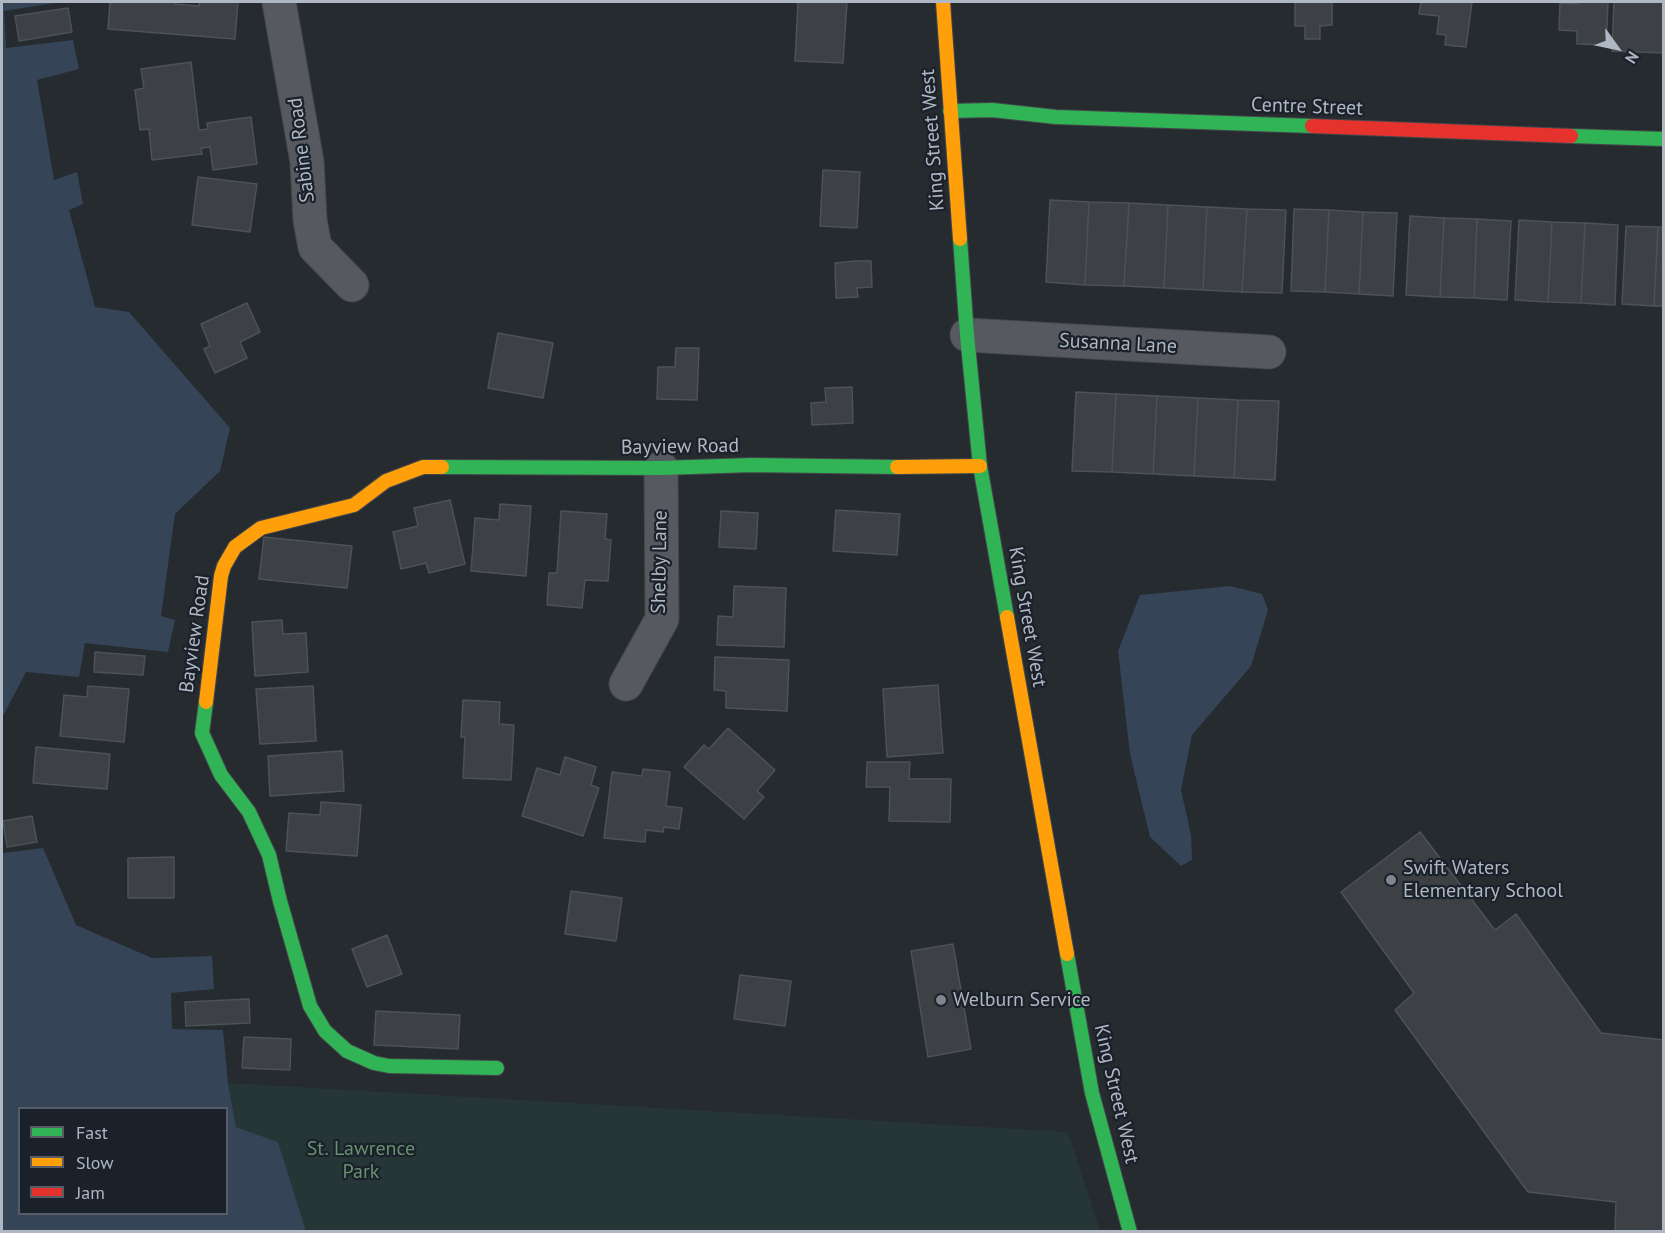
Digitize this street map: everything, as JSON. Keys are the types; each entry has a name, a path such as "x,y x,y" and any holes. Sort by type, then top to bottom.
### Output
{"street":[{"name":"Sabine Road","path":"279,2 307,162 310,220 315,247 352,285"},
{"name":"King Street West","path":"943,2 967,335 980,466 1092,1093 1130,1232"},
{"name":"Centre Street","path":"950,111 992,110 1056,117 1664,139"},
{"name":"Susanna Lane","path":"967,335 1269,352"},
{"name":"Bayview Road","path":"497,1068 374,1064 347,1051 325,1031 310,1006 269,855 249,812 221,775 202,733 221,576 235,547 261,528 354,505 386,481 423,467 980,466"},
{"name":"Shelby Lane","path":"626,684 662,619 661,468"}],"green space":[{"name":"St. Lawrence Park","path":"228,1083 1068,1132 1100,1231 306,1231 278,1142 236,1127"}],"water":[{"path":"2,2 55,2 4,11 6,48 73,40 79,69 37,80 54,180 77,172 83,204 69,210 95,307 129,312 230,428 220,471 175,514 161,616 175,620 168,652 85,643 79,677 26,672 2,718"},
{"path":"1230,586 1262,594 1268,610 1251,666 1192,735 1181,790 1191,835 1192,860 1181,866 1150,837 1130,754 1118,651 1140,595"},
{"path":"2,845 3,853 43,848 76,925 152,958 212,956 214,989 171,993 172,1029 223,1030 228,1083 236,1127 278,1142 306,1231 2,1231"}],"building":[{"path":"110,2 175,2 175,4 199,6 199,2 238,2 235,39 108,29"},
{"path":"798,2 847,2 843,63 795,61"},
{"path":"1295,2 1332,2 1332,25 1320,26 1320,39 1305,39 1305,26 1295,26"},
{"path":"1421,2 1472,2 1466,47 1445,45 1446,35 1437,34 1439,16 1419,14"},
{"path":"1579,2 1608,2 1606,45 1577,44 1577,31 1559,30 1560,3 1579,4"},
{"path":"1614,2 1664,2 1664,53 1612,51"},
{"path":"68,8 72,32 19,41 15,16"},
{"path":"191,62 199,130 208,129 207,123 251,117 257,164 213,170 210,147 201,148 202,154 152,160 149,129 140,130 135,90 144,88 141,69"},
{"path":"823,170 860,172 857,228 820,226"},
{"path":"198,177 257,184 250,232 192,225"},
{"path":"1050,200 1089,202 1085,285 1046,282"},
{"path":"1089,202 1129,203 1124,286 1085,285"},
{"path":"1129,203 1168,205 1164,288 1124,286"},
{"path":"1168,205 1207,207 1203,290 1164,288"},
{"path":"1207,207 1247,209 1242,292 1203,290"},
{"path":"1247,209 1286,210 1282,293 1242,292"},
{"path":"1294,209 1329,210 1325,292 1291,291"},
{"path":"1329,210 1363,212 1359,294 1325,292"},
{"path":"1363,212 1397,213 1393,296 1359,294"},
{"path":"1410,216 1444,218 1440,297 1406,295"},
{"path":"1444,218 1477,219 1474,298 1440,297"},
{"path":"1477,219 1511,221 1507,300 1474,298"},
{"path":"1519,220 1552,222 1548,302 1515,300"},
{"path":"1552,222 1585,223 1581,303 1548,302"},
{"path":"1585,223 1618,225 1615,305 1581,303"},
{"path":"1626,226 1658,227 1654,306 1622,304"},
{"path":"1658,227 1664,227 1664,306 1654,306"},
{"path":"871,261 872,287 857,288 858,297 836,298 835,263"},
{"path":"247,303 260,332 240,342 247,358 215,373 204,349 210,346 201,324"},
{"path":"498,333 553,343 543,398 488,388"},
{"path":"676,348 699,348 697,400 657,399 658,367 675,367"},
{"path":"852,387 853,423 812,425 811,403 826,402 825,388"},
{"path":"1076,392 1116,394 1112,472 1072,471"},
{"path":"1116,394 1157,396 1153,474 1112,472"},
{"path":"1157,396 1198,398 1194,476 1153,474"},
{"path":"1198,398 1238,400 1234,478 1194,476"},
{"path":"1238,400 1279,401 1275,480 1234,478"},
{"path":"450,500 465,564 429,573 426,563 401,569 393,532 418,526 414,508"},
{"path":"500,504 531,506 526,576 471,571 475,518 499,520"},
{"path":"836,510 900,514 897,555 833,551"},
{"path":"561,511 607,514 605,539 611,540 608,581 585,580 582,608 547,605 549,573 557,573"},
{"path":"721,511 758,513 756,549 719,547"},
{"path":"264,537 352,546 347,588 259,579"},
{"path":"734,586 786,588 784,647 717,645 718,616 733,617"},
{"path":"282,620 283,634 306,633 308,672 255,676 252,622"},
{"path":"95,652 145,656 143,675 94,672"},
{"path":"715,657 789,660 787,711 726,708 726,691 714,690"},
{"path":"938,685 943,753 887,757 883,689"},
{"path":"88,686 129,689 124,742 60,736 64,695 87,697"},
{"path":"313,686 316,741 260,744 256,689"},
{"path":"463,700 500,702 499,724 514,725 511,780 463,778 465,737 461,737"},
{"path":"728,728 775,770 757,791 764,797 744,819 684,767 704,745 709,749"},
{"path":"36,747 110,754 107,789 33,783"},
{"path":"342,751 344,791 270,796 268,756"},
{"path":"565,757 596,767 591,785 599,788 583,836 522,816 537,768 560,775"},
{"path":"867,762 910,762 909,779 951,779 950,822 889,821 890,787 866,787"},
{"path":"643,769 670,772 666,806 682,808 679,829 664,827 663,832 646,830 645,842 604,838 612,772 642,776"},
{"path":"321,802 361,805 357,856 286,851 289,813 320,815"},
{"path":"32,816 37,842 7,847 3,821"},
{"path":"1420,832 1495,930 1516,914 1601,1033 1664,1040 1664,1232 1615,1232 1616,1202 1528,1192 1395,1010 1414,993 1341,892"},
{"path":"174,857 174,898 128,898 128,858"},
{"path":"571,891 622,898 616,941 565,934"},
{"path":"387,935 402,974 367,987 352,949"},
{"name":"Welburn Service","path":"953,944 971,1049 928,1057 911,951"},
{"path":"740,975 791,981 785,1026 734,1019"},
{"path":"249,999 250,1023 186,1026 185,1002"},
{"path":"376,1011 460,1015 458,1049 374,1045"},
{"path":"244,1037 291,1039 290,1070 242,1068"}],"traffic: fast":[{"path":"950,111 992,110 1056,117 1312,126"},
{"path":"1571,136 1664,139"},
{"path":"960,239 980,466 1007,617"},
{"path":"442,467 661,468 752,465 897,467"},
{"path":"206,702 202,733 221,775 249,812 269,855 310,1006 325,1031 347,1051 374,1063 389,1066 497,1068"},
{"path":"1067,954 1092,1093 1130,1232"}],"traffic: slow":[{"path":"943,2 960,239"},
{"path":"897,467 980,466"},
{"path":"206,702 221,576 235,547 261,528 354,505 386,481 423,467 442,467"},
{"path":"1007,617 1067,954"}],"traffic: jam":[{"path":"1312,126 1571,136"}],"place":[{"name":"Swift Waters Elementary School","path":"1391,880"},
{"name":"Welburn Service","path":"941,1000"}]}
